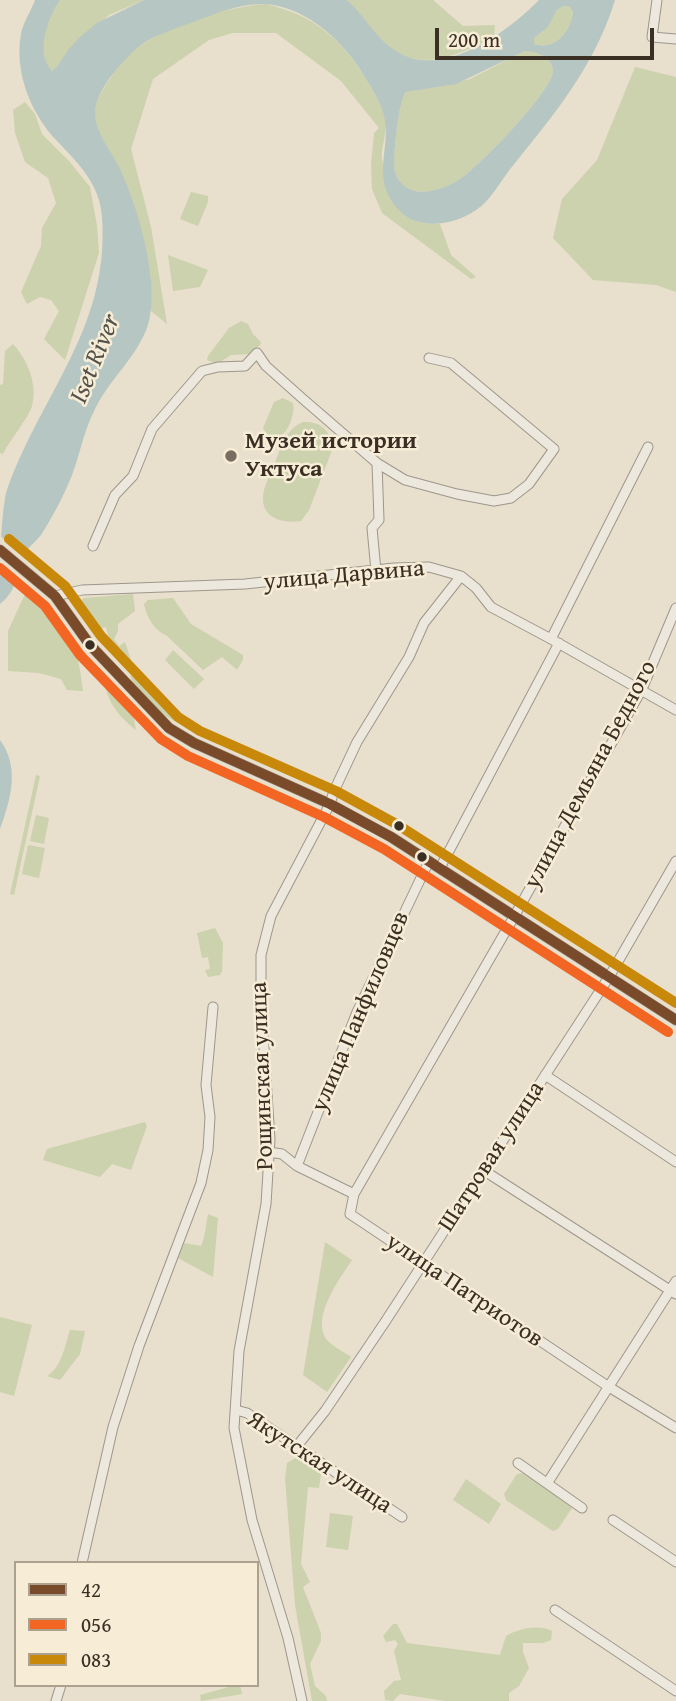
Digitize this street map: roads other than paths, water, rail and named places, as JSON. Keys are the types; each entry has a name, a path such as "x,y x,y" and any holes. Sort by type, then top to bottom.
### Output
{"street":[{"path":"657,0 652,37 676,39"},
{"path":"93,546 115,495 133,476 152,429 202,371 218,367 245,366 257,353 266,366 377,463 405,480 494,501 511,498 529,484 554,449 451,363 429,358"},
{"path":"440,868 555,641 648,447"},
{"path":"376,571 372,528 379,520 377,463"},
{"path":"0,550 55,596 90,645 169,728 194,743 330,804 429,861 676,1020"},
{"name":"улица Дарвина","path":"55,596 82,590 245,584 429,567 461,576 476,588 491,607 676,710"},
{"name":"Рощинская улица","path":"302,1701 288,1638 249,1507 234,1428 239,1351 266,1204 269,1152 260,989 261,955 271,916 330,804 357,741 409,657 424,623 461,576"},
{"name":"улица Демьяна Бедного","path":"354,1194 642,689 676,608"},
{"name":"улица Панфиловцев","path":"297,1166 357,1012 429,861"},
{"name":"Шатровая улица","path":"297,1446 325,1411 609,977 676,861"},
{"name":"Рощинская улица","path":"82,1561 113,1427 139,1346 201,1183 208,1150 210,1116 206,1085 214,1007"},
{"path":"545,1075 676,1162"},
{"path":"269,1152 282,1154 297,1166 354,1194"},
{"path":"483,1170 673,1292"},
{"name":"улица Патриотов","path":"354,1194 350,1214 609,1387 676,1428"},
{"path":"548,1482 673,1292 676,1281"},
{"name":"Якутская улица","path":"236,1410 247,1413 402,1517"},
{"path":"518,1463 582,1508"},
{"path":"613,1520 676,1562"},
{"path":"555,1610 676,1691"}],"water":[{"name":"Iset River","path":"35,0 60,0 51,16 45,36 44,55 52,71 80,37 97,23 144,0 347,0 382,40 396,51 414,59 433,60 473,49 510,26 539,0 615,0 596,47 571,89 491,196 467,215 437,224 408,217 391,200 383,177 386,132 378,101 361,71 342,47 306,17 277,6 254,4 237,7 157,36 130,55 106,84 96,104 95,113 101,135 126,183 144,238 151,281 149,323 136,350 107,388 95,409 61,499 41,535 27,550 11,592 0,604 1,533 6,493 20,457 84,327 95,293 102,257 102,217 97,194 80,166 39,118 22,77 19,48 21,34","holes":["569,6 573,12 569,26 561,38 549,45 534,44 534,38 548,27 557,10","525,51 543,56 550,62 553,70 541,94 512,129 457,181 425,192 403,185 397,178 394,158 399,116 406,92 456,84"]},
{"path":"0,740 10,761 12,783 0,829"}],"place":[{"name":"Музей истории Уктуса","path":"231,456"}]}
